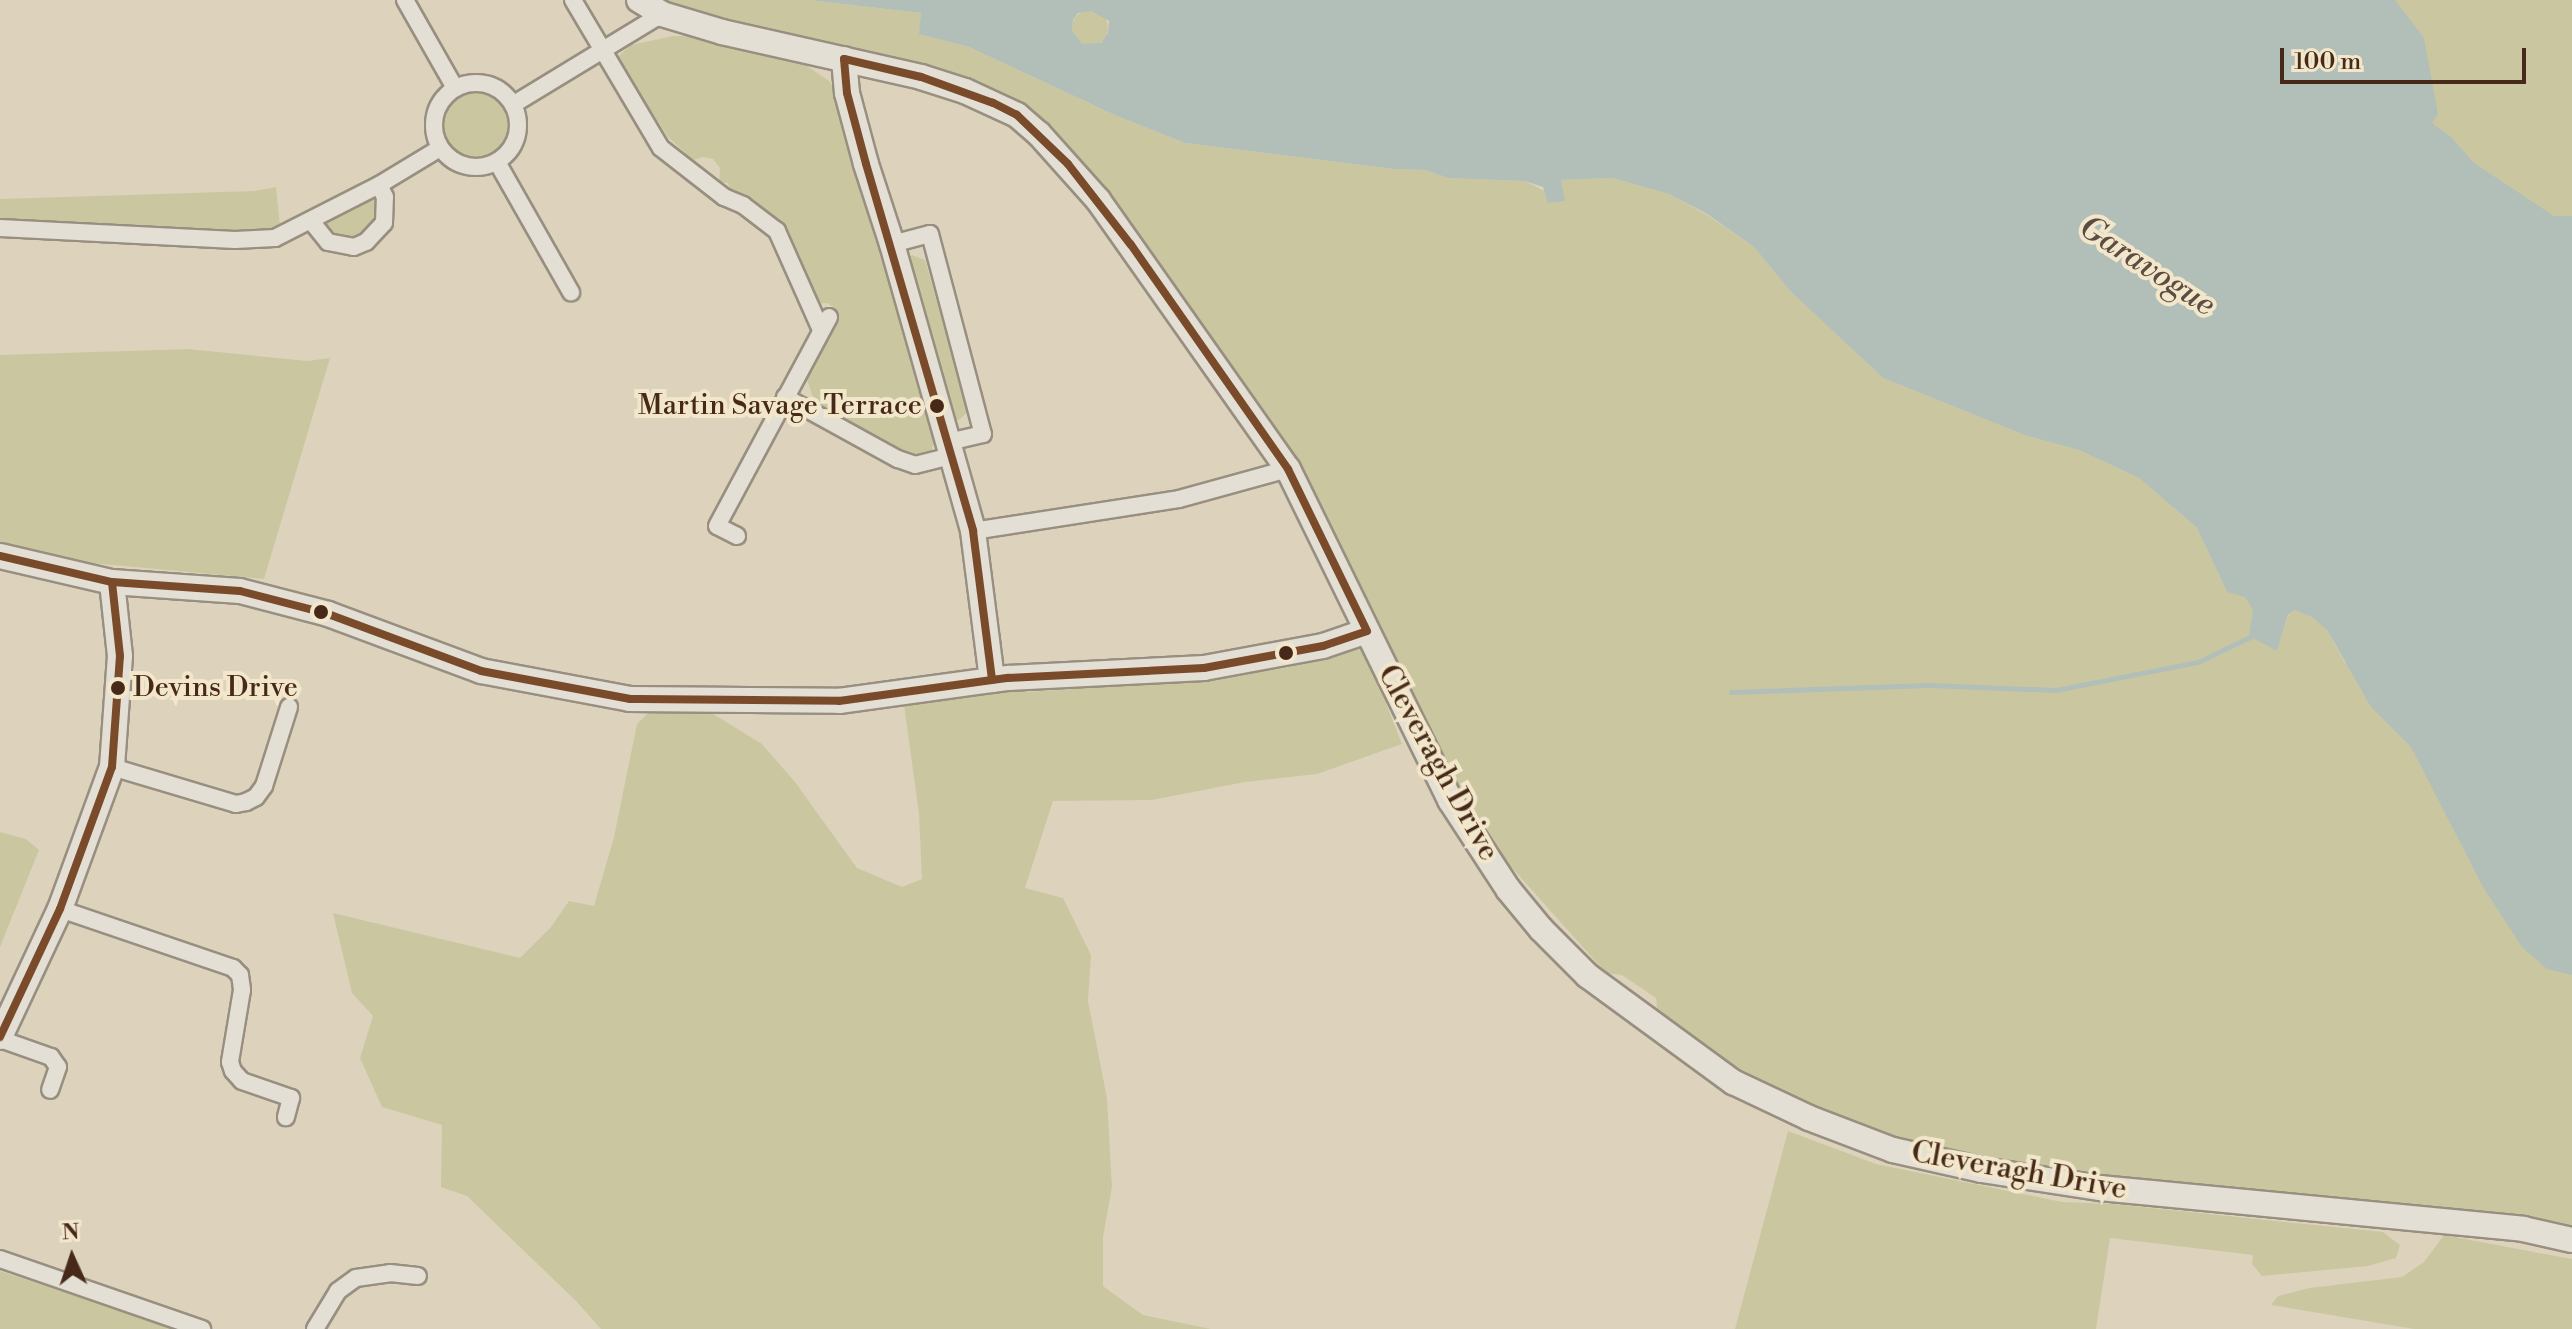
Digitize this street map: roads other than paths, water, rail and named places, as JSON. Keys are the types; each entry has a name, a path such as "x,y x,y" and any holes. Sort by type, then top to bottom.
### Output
{"street":[{"path":"405,0 455,88"},
{"path":"573,0 601,52 661,148 714,188 768,221 777,231 825,324 717,526 737,536"},
{"name":"Cleveragh Drive","path":"639,0 662,14 722,32 844,59 965,91 1017,115 1039,134 1098,200 1288,469 1450,800 1508,889 1541,929 1588,976 1733,1082 1809,1118 1893,1150 1982,1170 2100,1188 2523,1229 2572,1240"},
{"path":"514,104 662,14"},
{"path":"844,59 849,103 973,531 992,680"},
{"path":"474,82 490,84 503,91 514,104 519,122 517,137 511,150 497,162 479,167 464,166 440,148 434,119 440,102 455,88 474,82"},
{"path":"0,228 235,240 275,238 379,185 440,148"},
{"path":"497,162 571,292"},
{"path":"311,221 328,242 354,247 366,242 384,223 385,197 379,185"},
{"path":"785,397 898,459 915,465 983,434 930,234 892,244"},
{"path":"973,531 1179,499 1288,469"},
{"path":"0,556 112,582 240,591 328,614 481,671 630,699 839,701 992,680 1204,668 1323,646 1367,631"},
{"path":"50,1090 58,1067 51,1057 0,1038 60,909 112,767 120,656 112,582"},
{"path":"112,767 236,804 246,802 256,797 264,786 289,707"},
{"path":"60,909 233,968 240,975 242,990 230,1062 233,1071 242,1081 291,1098 286,1117"},
{"path":"0,1259 202,1329"},
{"path":"315,1329 338,1291 356,1278 390,1273 418,1276"}],"water":[{"name":"Garavogue","path":"809,0 2395,0 2424,38 2438,114 2432,123 2451,137 2474,163 2554,216 2572,216 2572,975 2547,969 2522,947 2483,887 2411,747 2371,707 2327,630 2312,617 2295,610 2288,615 2277,651 2249,636 2253,610 2245,597 2227,592 2197,528 2139,478 2079,450 2027,436 1883,378 1790,291 1754,247 1707,214 1669,194 1612,178 1561,180 1565,201 1548,203 1543,187 1525,181 1448,178 1425,170 1394,169 1185,143 1117,116 969,47 919,34 921,13","holes":["1091,11 1109,21 1108,33 1101,43 1082,44 1072,31 1073,20 1078,13"]}],"waterway":[{"path":"1731,692 1929,685 2056,690 2198,662 2256,634"}],"place":[{"name":"Martin Savage Terrace","path":"937,406"},
{"name":"Devins Drive","path":"118,688"}]}
